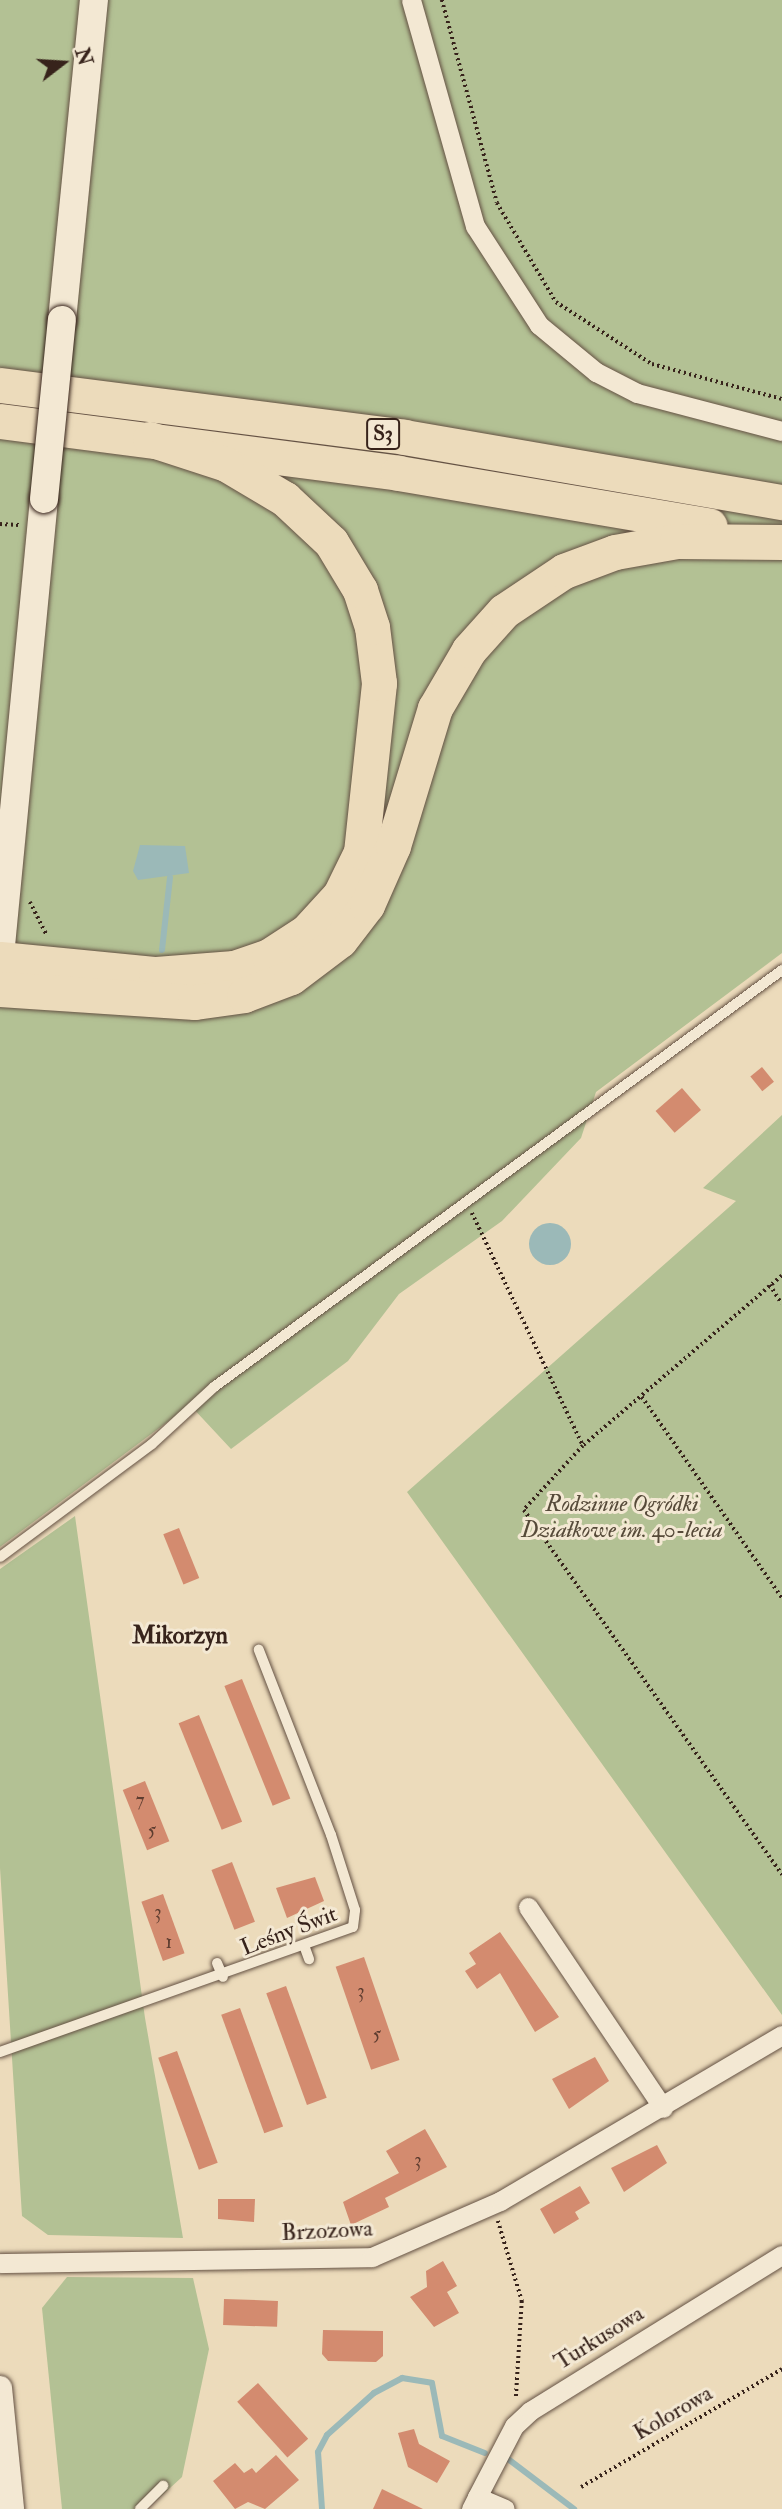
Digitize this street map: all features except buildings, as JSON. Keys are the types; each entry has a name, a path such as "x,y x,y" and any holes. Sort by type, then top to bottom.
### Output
{"highway":[{"name":"S3","path":"0,385 417,439 782,502"},
{"name":"S3","path":"0,421 150,439 505,490 782,541"},
{"path":"0,957 156,974 234,968 270,956 306,932 340,895 361,852 380,683 360,590 331,542 285,499 226,464 150,439"},
{"path":"0,989 195,1002 244,995 291,977 340,940 367,905 393,846 435,708 468,649 504,611 564,570 615,552 677,541 782,541"}],"main road":[{"path":"0,957 94,0"}],"street":[{"path":"411,0 475,226 539,326 596,372 637,393 782,431"},
{"path":"527,1907 663,2108"},
{"name":"Brzozowa","path":"0,2263 372,2257 500,2201 663,2108 782,2035"},
{"name":"Turkusowa","path":"474,2503 514,2426 592,2370 782,2255"},
{"path":"0,2388 12,2509"},
{"path":"474,2503 505,2509"}],"lane":[{"path":"0,1557 465,1203 782,970"},
{"name":"Leśny Świt","path":"0,2052 184,1995 222,1977 304,1948 353,1927 355,1910 259,1650"},
{"path":"304,1948 309,1959"},
{"path":"217,1963 222,1977"},
{"path":"140,2509 163,2486"}],"path":[{"path":"442,0 497,203 556,302 652,364 782,399"},
{"path":"0,524 28,526"},
{"path":"465,1203 548,1368 583,1446"},
{"path":"782,1276 583,1446 524,1510 782,1875"},
{"path":"770,1286 782,1304"},
{"path":"642,1397 782,1598"},
{"path":"500,2201 497,2220 522,2301 514,2426"},
{"name":"Kolorowa","path":"582,2487 782,2369"}],"green space":[{"path":"0,0 782,0 782,953 596,1092 581,1138 502,1221 399,1294 348,1361 231,1449 190,1405 0,1547"},
{"name":"Rodzinne Ogródki Działkowe im. 40-lecia","path":"782,1115 782,2015 407,1492 736,1201 703,1188"},
{"path":"75,1516 145,2018 183,2238 48,2235 22,2216 0,1868 0,1569"},
{"path":"67,2277 193,2278 209,2349 182,2477 147,2509 62,2509 42,2308"}],"water":[{"path":"140,845 185,846 189,873 138,880 133,871"},
{"path":"550,1223 565,1229 571,1244 565,1259 550,1265 535,1259 529,1244 535,1229"}],"waterway":[{"path":"162,950 170,877"},
{"path":"322,2509 318,2452 327,2435 374,2393 402,2378 432,2383 442,2436 485,2453"},
{"path":"508,2459 574,2509"}],"district":[{"name":"Mikorzyn","path":"180,1636"}]}
